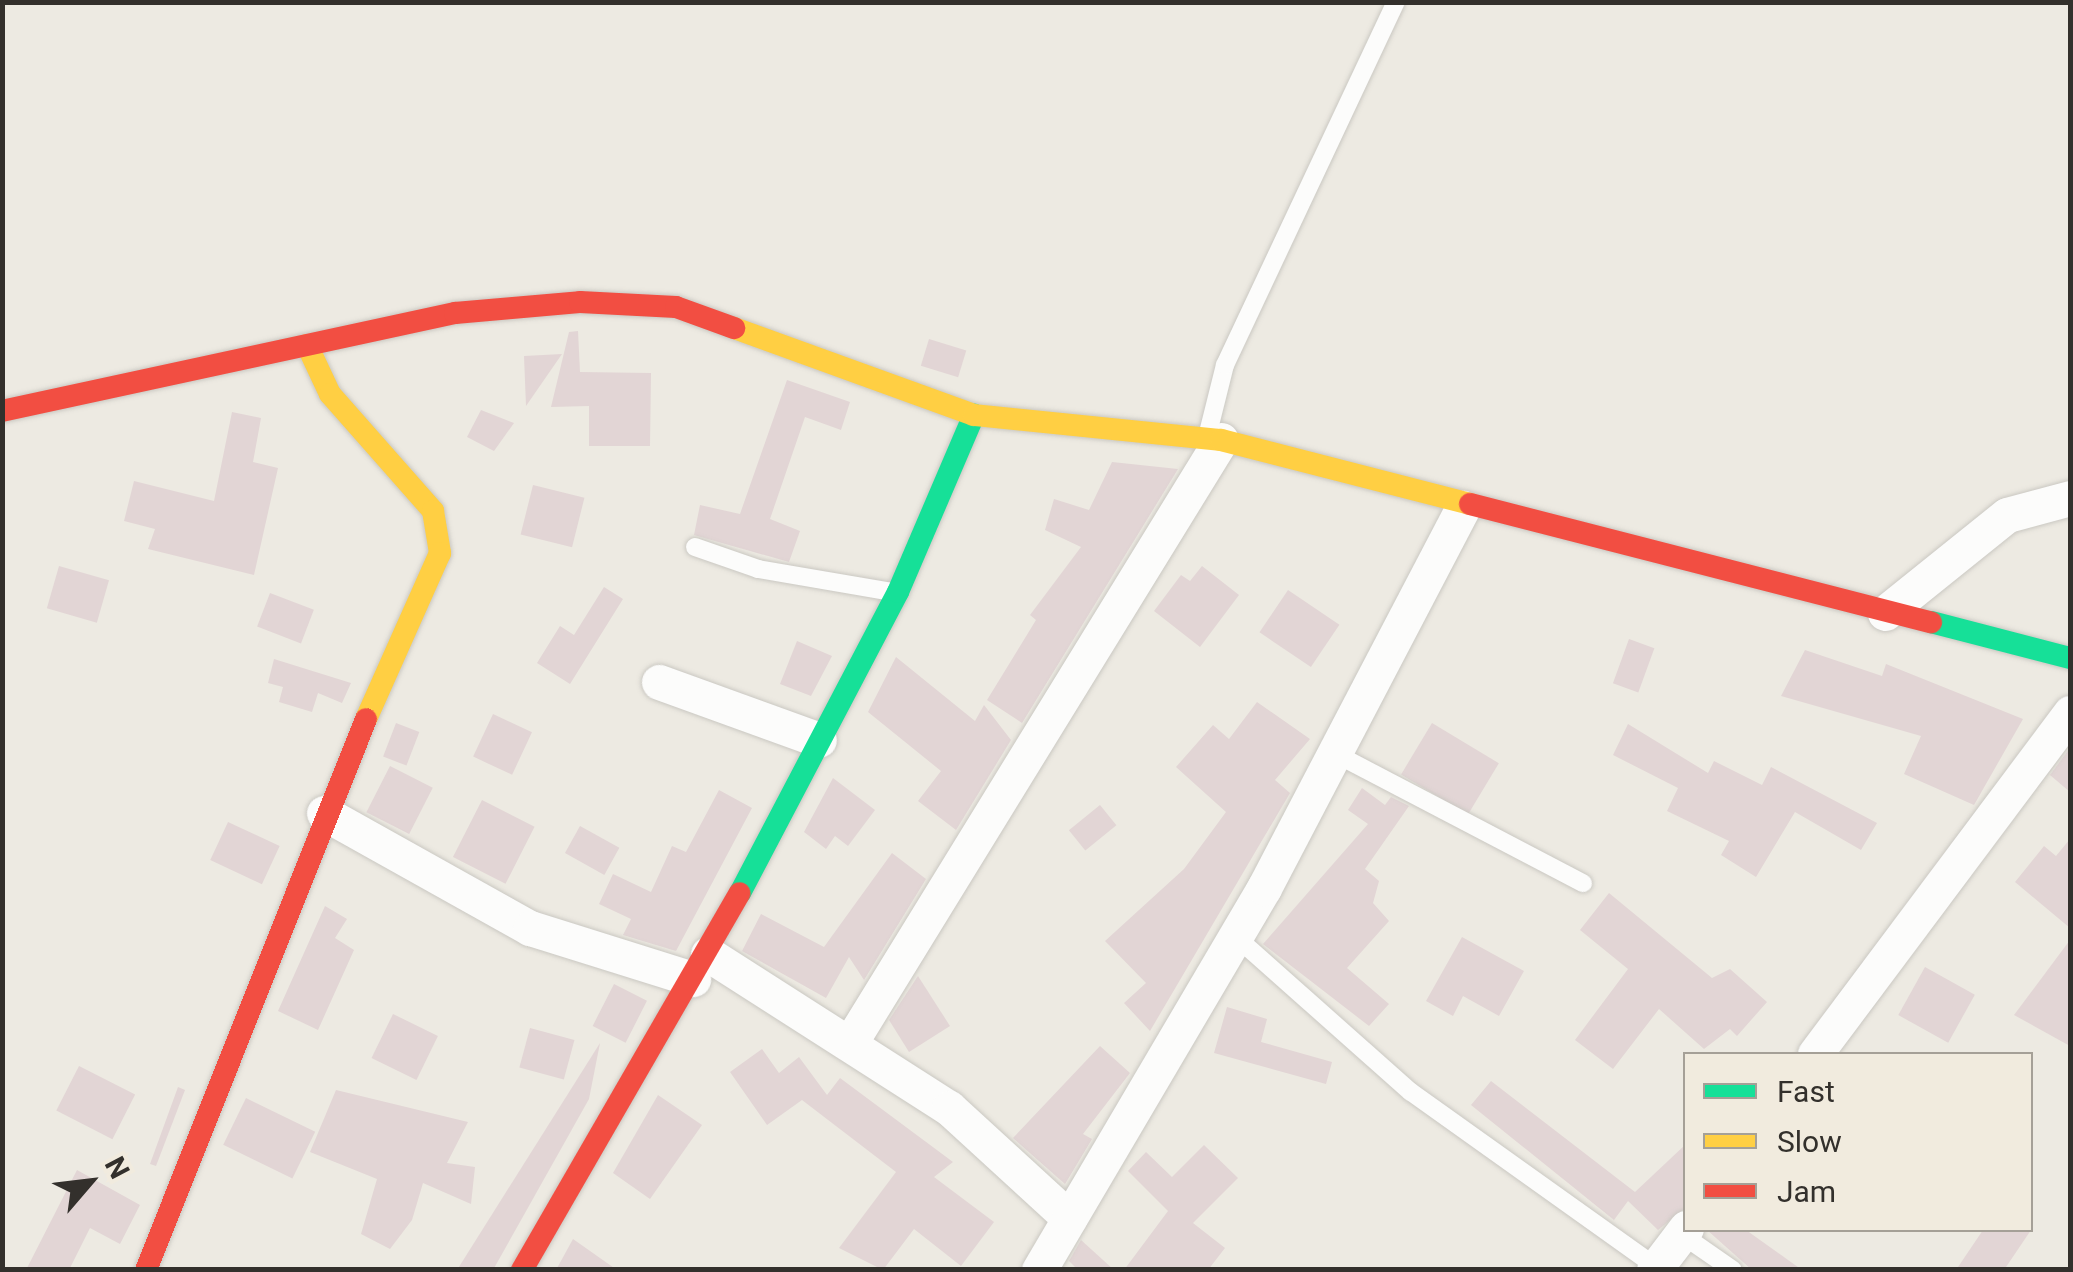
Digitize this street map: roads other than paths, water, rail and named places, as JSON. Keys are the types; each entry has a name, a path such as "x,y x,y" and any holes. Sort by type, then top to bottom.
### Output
{"street":[{"path":"2,411 456,312 580,302 676,307 974,416 1214,439 1463,508 2070,658"},
{"path":"146,1270 324,813 442,542 433,511 330,394 307,345"},
{"path":"522,1270 700,966 898,592 974,416"},
{"path":"850,1042 1214,439"},
{"path":"1885,613 2007,515 2070,498"},
{"path":"1039,1270 1235,936 1463,508"},
{"path":"659,682 819,740"},
{"path":"1816,1052 2070,712"},
{"path":"324,813 530,928 700,966 850,1042 949,1108 1069,1218"},
{"path":"1655,1268 1683,1231"}],"lane":[{"path":"1214,439 1225,365 1396,2"},
{"path":"695,546 758,569 898,592"},
{"path":"1334,753 1583,883"},
{"path":"1235,936 1412,1092 1655,1268"},
{"path":"1684,1232 1733,1270"}]}
